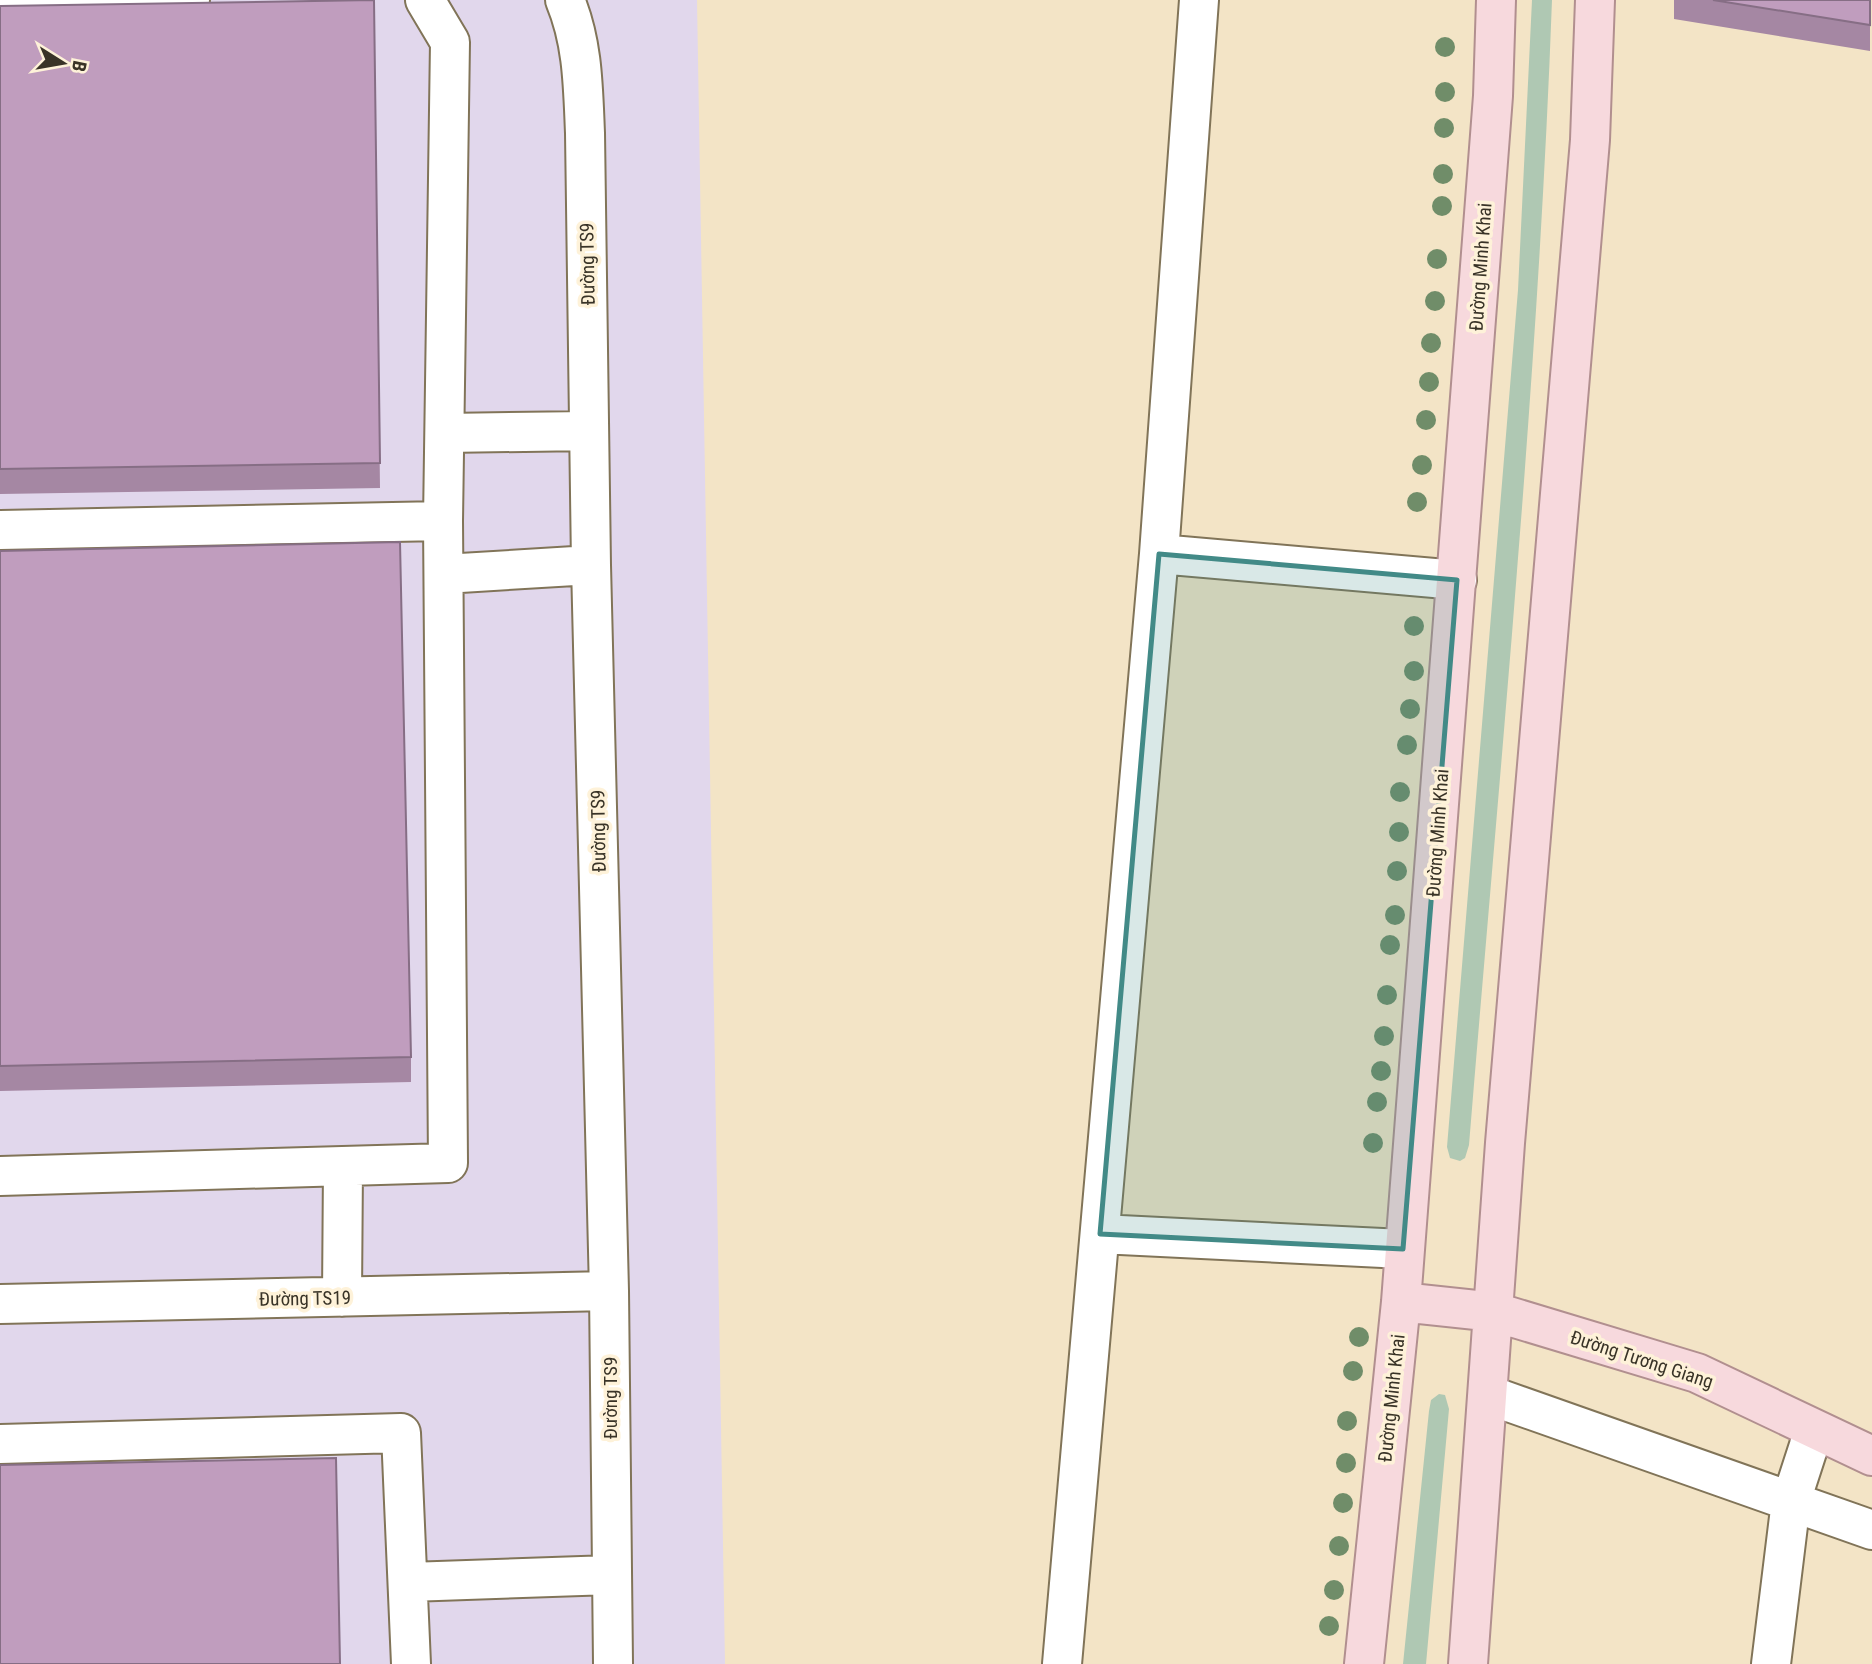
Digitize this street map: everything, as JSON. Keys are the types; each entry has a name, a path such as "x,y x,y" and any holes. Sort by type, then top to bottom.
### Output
{"main road":[{"name":"Đường Minh Khai","path":"1364,1664 1401,1302 1493,96 1496,0"},
{"path":"1468,1664 1505,1143 1590,139 1595,0"},
{"name":"Đường Tương Giang","path":"1401,1302 1495,1312 1697,1373 1872,1456"}],"street":[{"path":"0,4 190,0"},
{"path":"0,1176 448,1163 443,521 450,42 425,0"},
{"name":"Đường TS9","path":"565,0 575,24 582,69 609,1291 613,1664"},
{"path":"1062,1664 1159,554 1199,0"},
{"path":"445,433 589,431"},
{"path":"0,530 443,521"},
{"path":"1159,554 1457,580"},
{"path":"444,574 592,565"},
{"path":"342,1297 343,1166"},
{"path":"1100,1234 1404,1249"},
{"name":"Đường TS19","path":"0,1304 609,1291"},
{"path":"1489,1395 1872,1530"},
{"path":"1771,1664 1791,1501 1814,1430"},
{"path":"0,1444 401,1433 411,1664"},
{"path":"409,1582 611,1575"}],"highlighted area":[{"path":"1159,554 1457,580 1403,1249 1100,1234"}],"shaded area":[{"path":"0,0 697,0 725,1664 0,1664"}],"green space":[{"path":"1532,0 1552,0 1546,144 1517,573 1469,1145 1465,1158 1460,1161 1450,1158 1447,1147 1518,290"},
{"path":"1439,1394 1445,1395 1449,1409 1426,1664 1403,1664 1429,1411 1431,1400"}],"building":[{"path":"374,0 380,463 0,469 0,6"},
{"path":"1713,0 1870,0 1870,25"},
{"path":"400,542 411,1057 0,1066 0,551"},
{"path":"336,1458 340,1664 0,1664 0,1465"}]}
